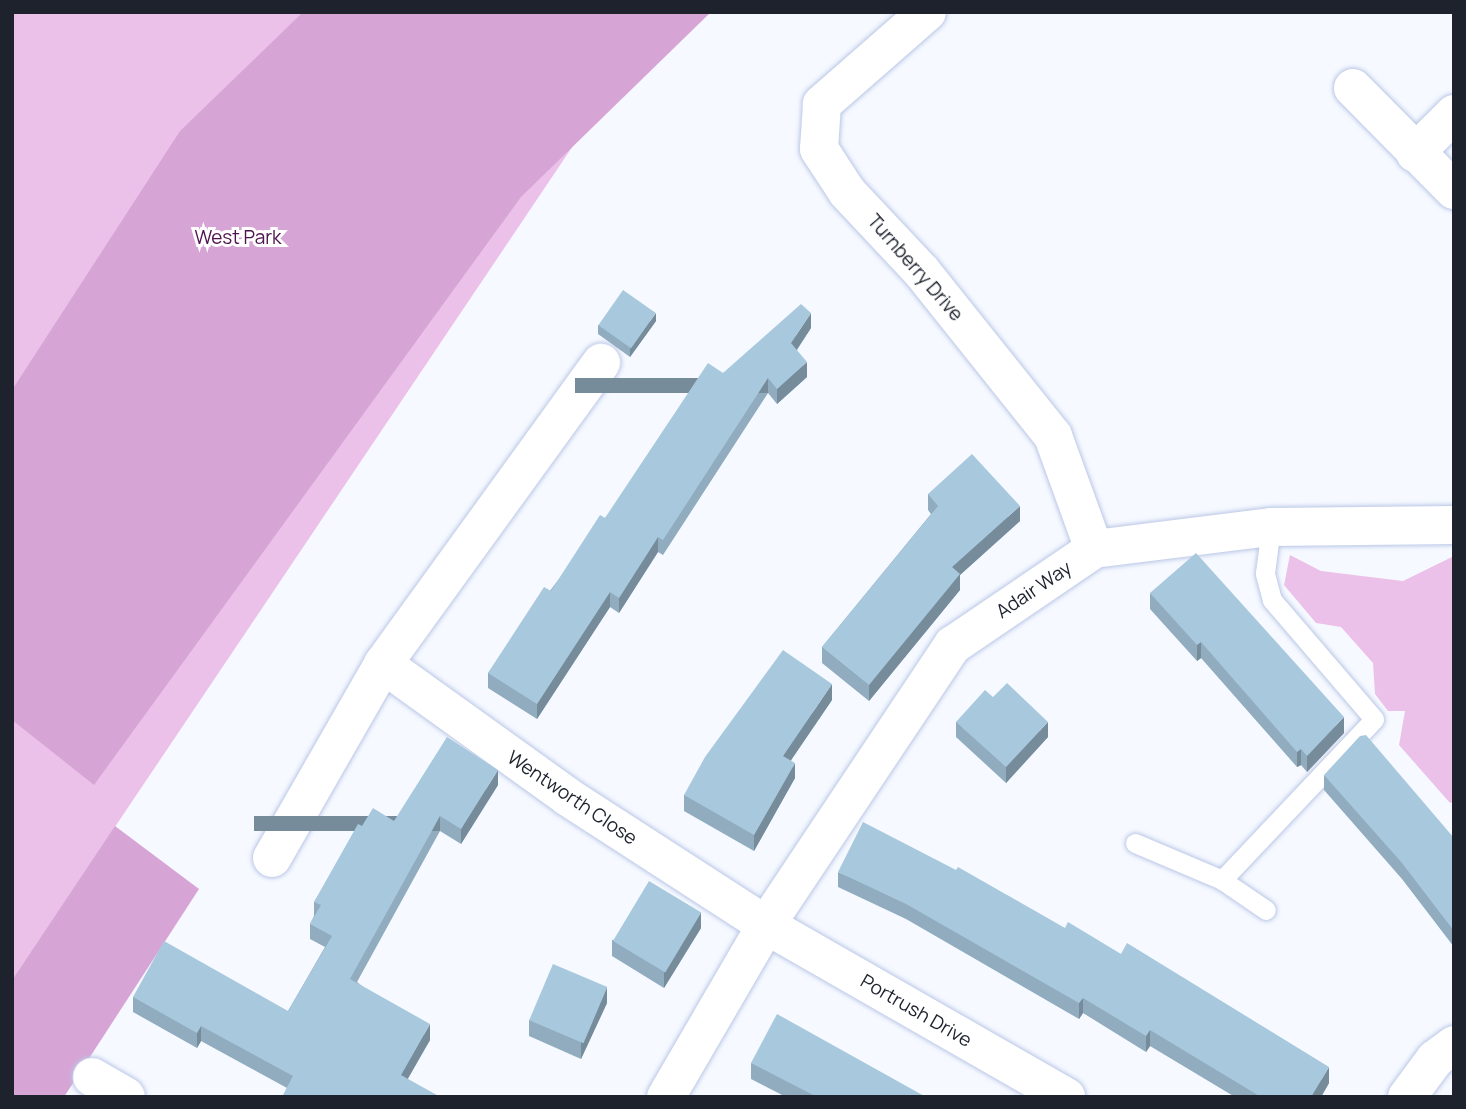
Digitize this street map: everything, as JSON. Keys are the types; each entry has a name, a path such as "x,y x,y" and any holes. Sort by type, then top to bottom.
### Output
{"street":[{"name":"Turnberry Drive","path":"927,12 822,104 819,149 847,192 922,272 1053,436 1094,550"},
{"path":"1353,88 1454,190"},
{"path":"1415,153 1454,114"},
{"path":"272,858 383,664 601,363"},
{"name":"Adair Way","path":"666,1097 766,925 953,645 1094,550 1271,527 1454,525"},
{"name":"Wentworth Close","path":"383,664 568,797 766,925"},
{"name":"Portrush Drive","path":"766,925 1066,1097"},
{"path":"1407,1097 1435,1059 1454,1045"},
{"path":"92,1077 126,1097"}],"lane":[{"path":"1222,880 1374,719 1272,600 1265,573 1271,527"},
{"path":"1135,843 1222,880 1266,910"}],"green space":[{"name":"West Park","path":"12,12 663,12 12,980"},
{"name":"West Park","path":"303,12 711,12 521,197 94,785 12,720 12,390 180,131"},
{"path":"1290,555 1321,571 1403,581 1454,556 1454,801 1450,803 1399,745 1405,711 1388,711 1375,694 1373,663 1341,627 1316,623 1284,585"},
{"path":"115,826 199,889 64,1097 12,1097 12,980"}],"building":[{"path":"623,290 656,313 631,348 598,325"},
{"path":"801,304 811,313 791,343 807,362 777,389 768,378 663,540 658,537 619,598 610,592 537,704 488,673 544,587 551,591 600,515 605,518 708,363 723,373"},
{"path":"972,454 1020,506 952,567 960,574 869,685 822,647 938,506 928,494"},
{"path":"1196,553 1344,717 1307,756 1301,749 1297,752 1201,642 1197,645 1150,593"},
{"path":"783,650 832,684 783,756 795,763 754,835 684,795 705,757"},
{"path":"1007,683 1048,722 1006,767 956,722 985,690 993,697"},
{"path":"1366,735 1454,838 1454,931 1402,863 1324,775 1360,736"},
{"path":"447,737 498,770 461,829 440,816 350,979 430,1024 401,1075 440,1097 286,1097 283,1095 293,1076 201,1026 197,1033 133,997 164,941 288,1011 332,936 310,924 321,905 314,902 358,824 362,826 373,808 394,821"},
{"path":"863,822 956,870 958,867 1065,928 1068,922 1121,954 1127,943 1329,1067 1311,1097 1261,1097 1150,1030 1146,1036 1083,998 1079,1003 906,904 838,872"},
{"path":"649,881 701,912 665,972 613,941"},
{"path":"553,964 607,987 583,1043 529,1020"},
{"path":"777,1014 926,1097 817,1097 751,1063"}]}
